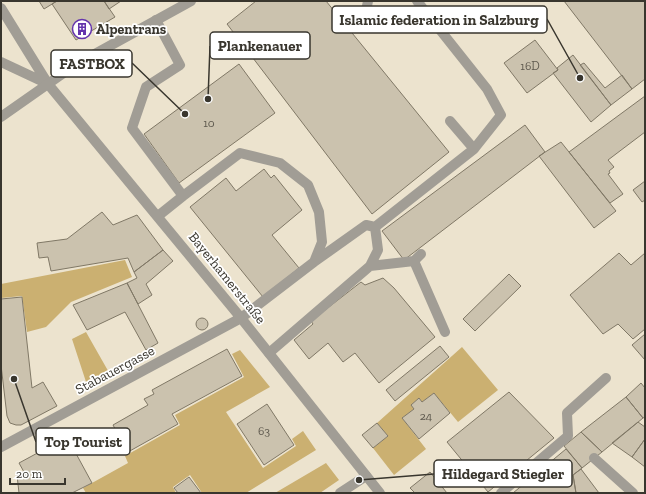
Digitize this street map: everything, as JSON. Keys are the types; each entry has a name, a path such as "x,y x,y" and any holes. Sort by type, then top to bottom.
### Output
{"street":[{"path":"1,117 75,65 191,1"},
{"path":"270,353 370,266 378,250 375,227 474,149 501,115 486,89 417,1"},
{"name":"Bayerhamerstraße","path":"1,8 48,84 270,353 380,493"},
{"path":"156,20 180,65 146,87 132,128 184,196"},
{"path":"1,62 48,84"},
{"path":"450,121 474,149"},
{"path":"158,216 240,153 280,163 308,185 319,212 322,242 314,262"},
{"name":"Stabauergasse","path":"1,447 241,318 314,262 366,225 375,227"},
{"path":"370,266 418,257 445,332"},
{"path":"501,493 570,437 567,413 606,378"},
{"path":"594,458 633,493"},
{"path":"340,493 366,476"}],"shaded area":[{"path":"125,260 132,277 71,302 46,327 27,332 22,296 1,298 1,284"},
{"path":"86,332 111,376 88,388 72,339"},
{"path":"462,347 498,390 458,422 434,393 422,402 419,398 411,405 414,409 402,418 426,449 394,475 373,448 388,436 377,423"},
{"path":"240,350 270,387 226,412 263,468 296,446 292,439 303,431 316,450 246,493 202,493 190,475 173,487 176,493 86,493 83,488 128,463 125,456 180,425 175,415 244,377 232,354"},
{"path":"326,463 339,480 320,493 275,493"}],"building":[{"path":"39,1 57,1 44,9"},
{"name":"Alpentrans","path":"57,1 104,1 115,17 76,40 52,4"},
{"path":"104,1 121,1 109,9"},
{"path":"256,1 326,1 449,152 372,214 227,24"},
{"path":"564,1 645,1 645,79 632,89"},
{"path":"535,40 558,70 527,93 504,63"},
{"path":"573,55 611,105 591,122 553,73"},
{"path":"584,63 605,88 622,75 632,89 611,105 580,65"},
{"path":"239,64 275,113 179,183 144,134"},
{"path":"645,96 645,132 608,160 614,167 608,174 623,194 610,203 569,152"},
{"path":"525,125 545,152 404,260 382,231"},
{"path":"561,142 616,211 594,228 539,156"},
{"path":"264,169 271,178 274,175 302,210 272,235 299,268 263,297 190,207 226,178 236,191"},
{"path":"645,181 645,200 642,202 633,190"},
{"path":"102,212 113,225 137,215 163,250 134,272 128,258 51,271 48,257 39,258 37,243 67,239"},
{"path":"163,250 173,261 146,284 152,295 138,304 127,283 137,278 134,272"},
{"path":"619,253 631,265 645,253 645,329 633,339 618,324 603,334 570,295"},
{"path":"509,274 521,286 475,331 463,319"},
{"path":"383,278 394,288 435,337 379,383 355,353 343,362 328,343 309,359 294,340 313,324 311,321 361,282 365,285"},
{"path":"127,283 158,343 146,350 125,312 87,330 73,305"},
{"path":"22,297 32,388 43,382 57,406 21,425 16,425 10,423 7,416 1,365 1,299"},
{"path":"200,318 204,318 208,324 204,330 200,330 196,326 196,322"},
{"path":"645,334 645,360 632,345"},
{"path":"440,346 449,357 395,401 386,390"},
{"path":"227,349 242,376 172,414 178,424 128,452 113,425 148,405 144,399 154,394 152,390"},
{"path":"641,383 645,388 645,417 643,418 626,397"},
{"path":"509,392 554,438 488,492 447,442"},
{"path":"434,393 450,413 419,439 402,418 414,409 411,405 419,398 422,402"},
{"path":"626,397 643,418 602,452 581,432"},
{"path":"267,404 294,445 264,465 237,424"},
{"path":"638,422 645,427 645,439 632,457 612,443"},
{"path":"377,423 388,436 373,448 362,435"},
{"path":"581,432 602,452 582,468 564,446"},
{"path":"67,437 92,483 72,493 19,493 17,475 24,472 19,463"},
{"path":"645,439 645,467 632,457"},
{"path":"566,449 582,468 573,475 576,493 513,493"},
{"path":"581,469 599,493 576,493 573,475"},
{"path":"430,472 447,493 415,493 410,488"},
{"path":"189,477 201,493 178,493 174,488"}],"place":[{"name":"Alpentrans","path":"82,29"},
{"name":"Islamic federation in Salzburg","path":"580,78"},
{"name":"Plankenauer","path":"208,99"},
{"name":"FASTBOX","path":"185,114"},
{"name":"Top Tourist","path":"14,379"},
{"name":"Hildegard Stiegler","path":"359,480"}]}
